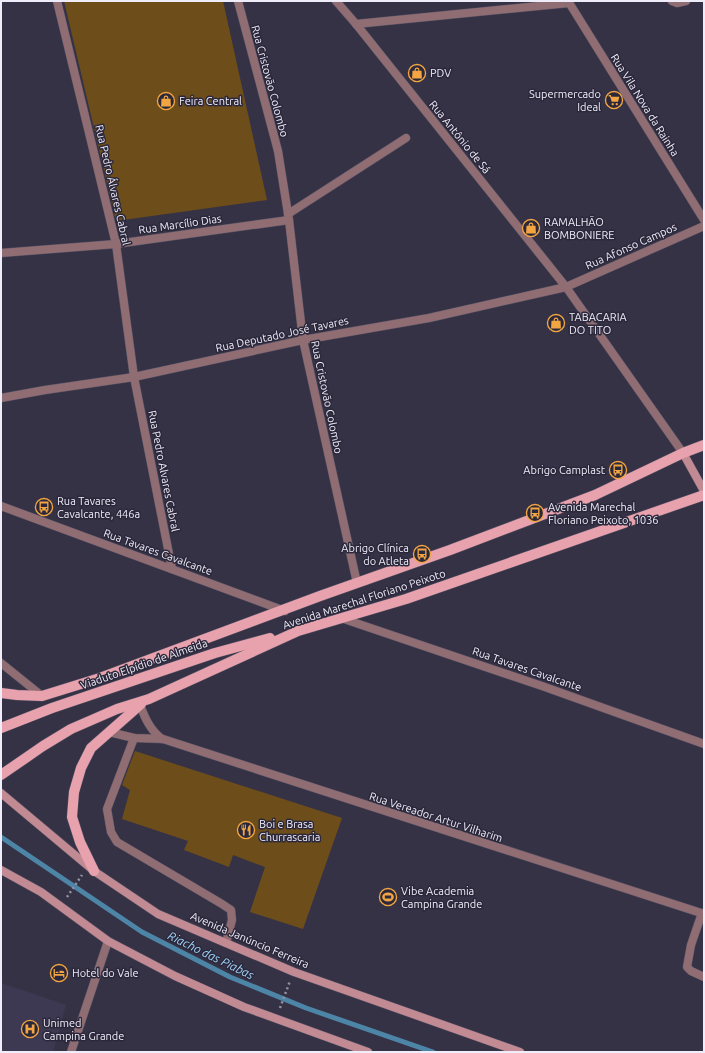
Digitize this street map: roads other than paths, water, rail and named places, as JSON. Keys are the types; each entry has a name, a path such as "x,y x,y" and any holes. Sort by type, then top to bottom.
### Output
{"main road":[{"name":"Avenida Marechal Floriano Peixoto","path":"1,694 42,696 100,678 450,550 595,495 683,452 704,445"},
{"path":"683,452 704,491"},
{"name":"Avenida Marechal Floriano Peixoto","path":"1,775 71,729 117,709 143,702 298,631 406,599 704,495"},
{"name":"Viaduto Elpídio de Almeida","path":"1,728 52,708 215,653 298,631"},
{"path":"94,871 80,842 72,817 74,792 81,768 91,748 143,702"},
{"name":"Avenida Janúncio Ferreira","path":"1,793 94,871 158,914 294,972 520,1052"},
{"path":"1,870 41,892 108,941 175,976 244,1007 368,1052"}],"street":[{"name":"Rua Pedro Álvares Cabral","path":"56,1 116,244 134,377"},
{"name":"Rua Cristovão Colombo","path":"238,1 278,151 288,217 303,340 357,583"},
{"name":"Rua Antônio de Sá","path":"336,1 566,287 683,452"},
{"path":"672,1 677,3 686,1"},
{"path":"356,24 569,2"},
{"name":"Rua Vila Nova da Rainha","path":"569,2 704,220"},
{"path":"288,217 406,138"},
{"name":"Rua Marcílio Dias","path":"1,253 116,244 288,217"},
{"name":"Rua Afonso Campos","path":"566,287 704,226"},
{"name":"Rua Deputado José Tavares","path":"1,398 134,377 303,340 429,318 566,287"},
{"name":"Rua Pedro Alvares Cabral","path":"134,377 172,569"},
{"name":"Rua Tavares Cavalcante","path":"1,506 285,610"},
{"name":"Rua Tavares Cavalcante","path":"341,618 519,678 704,744"},
{"path":"1,663 42,696"},
{"name":"Rua Vereador Artur Vilharim","path":"143,702 149,725 155,734 163,739 703,914"},
{"name":"Rua Vereador Artur Vilharim","path":"109,732 134,738 163,739"},
{"path":"134,738 107,809 112,832 117,842 231,910 232,920 226,943"},
{"path":"703,914 691,945 687,967 691,971 704,976"},
{"path":"71,1052 108,941"}],"waterway":[{"name":"Riacho das Piabas","path":"1,837 142,932 230,977 306,1008 433,1052"}],"place":[{"name":"PDV","path":"417,73"},
{"name":"Supermercado Ideal","path":"614,100"},
{"name":"Feira Central","path":"166,101"},
{"name":"RAMALHÃO BOMBONIERE","path":"531,228"},
{"name":"TABACARIA DO TITO","path":"556,323"},
{"name":"Abrigo Camplast","path":"618,470"},
{"name":"Rua Tavares Cavalcante, 446a","path":"44,507"},
{"name":"Avenida Marechal Floriano Peixoto, 1036","path":"535,513"},
{"name":"Abrigo Clínica do Atleta","path":"422,554"},
{"name":"Boi e Brasa Churrascaria","path":"246,830"},
{"name":"Vibe Academia Campina Grande","path":"388,897"},
{"name":"Hotel do Vale","path":"59,973"},
{"name":"Unimed Campina Grande","path":"30,1029"}]}
